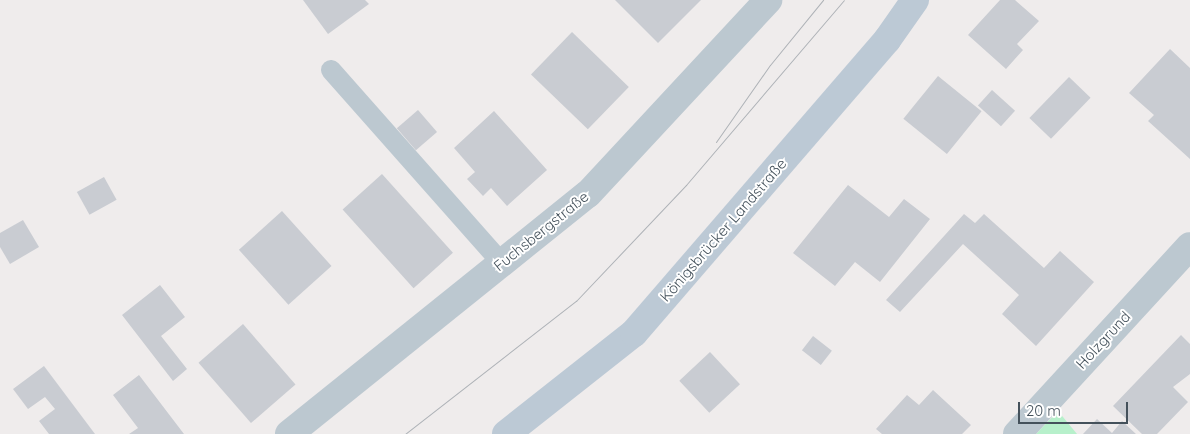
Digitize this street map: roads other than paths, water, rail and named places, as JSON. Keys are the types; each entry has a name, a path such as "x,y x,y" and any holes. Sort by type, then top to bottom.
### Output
{"main road":[{"name":"Königsbrücker Landstraße","path":"506,434 634,332 887,40 915,0"}],"street":[{"name":"Fuchsbergstraße","path":"289,434 588,194 768,0"},
{"name":"Holzgrund","path":"1017,434 1190,246"}],"lane":[{"path":"331,70 502,264"}],"tram line":[{"path":"716,142 770,65 823,0"},
{"path":"405,434 576,301 686,185 844,0"}]}
